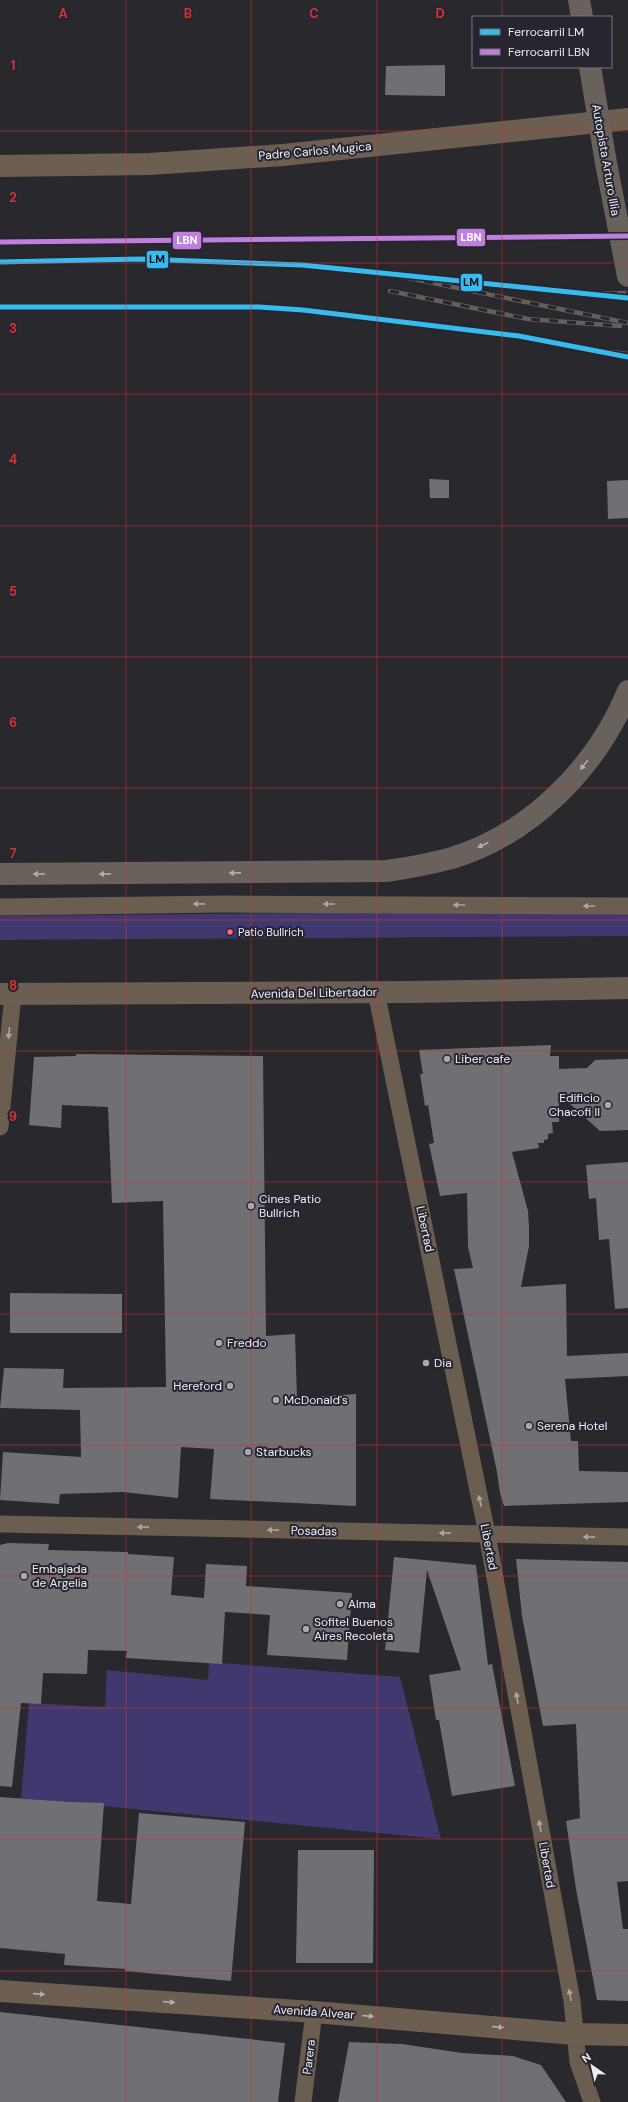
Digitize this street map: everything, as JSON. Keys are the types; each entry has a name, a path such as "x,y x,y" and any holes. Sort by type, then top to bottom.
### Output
{"highway":[{"path":"579,0 582,16"},
{"name":"Autopista Arturo Illia","path":"590,68 606,163 628,276"},
{"path":"0,874 386,871 417,867 453,857 483,845 511,830 536,813 562,790 585,765 607,734 628,691"}],"main road":[{"name":"Avenida Del Libertador","path":"7,994 376,992 628,988"}],"street":[{"name":"Padre Carlos Mugica","path":"0,166 150,164 283,155 628,119"},
{"path":"0,907 224,904 628,906"},
{"name":"Libertad","path":"376,992 487,1534 572,2001 578,2062 592,2102"},
{"path":"0,1127 7,994"},
{"name":"Posadas","path":"0,1524 628,1538"},
{"name":"Avenida Alvear","path":"0,1991 314,2012 575,2034 628,2035"},
{"name":"Parera","path":"303,2102 314,2012"}],"shaded area":[{"path":"628,910 628,936 0,940 0,916"},
{"path":"209,1662 400,1677 441,1839 21,1798 29,1703 105,1707 107,1670 208,1680"}],"building":[{"path":"445,65 445,96 385,95 386,66"},
{"path":"429,479 449,480 449,498 430,498"},
{"path":"628,480 628,518 608,519 607,481"},
{"path":"551,1045 550,1056 559,1056 559,1069 587,1068 595,1060 628,1059 628,1130 600,1131 559,1094 559,1122 552,1122 553,1133 548,1134 548,1139 544,1140 544,1143 538,1143 539,1148 512,1152 528,1211 529,1246 521,1287 566,1284 567,1356 628,1353 628,1376 565,1379 571,1441 578,1441 579,1471 628,1472 628,1502 504,1506 500,1493 497,1472 454,1269 473,1268 468,1247 467,1193 440,1196 429,1144 434,1143 428,1105 425,1106 420,1074 423,1074 419,1050"},
{"path":"76,1054 263,1056 266,1336 295,1334 297,1398 356,1394 356,1506 210,1499 214,1449 181,1447 178,1498 123,1492 60,1494 59,1504 0,1500 3,1452 81,1457 80,1410 0,1408 4,1368 64,1369 63,1388 166,1387 163,1201 112,1203 108,1107 62,1105 61,1128 29,1125 34,1057 76,1056"},
{"path":"628,1162 628,1308 615,1309 609,1239 599,1240 596,1198 589,1199 586,1165"},
{"path":"10,1293 122,1294 122,1333 10,1333"},
{"path":"8,1543 49,1544 48,1550 128,1552 128,1554 174,1557 171,1595 204,1598 206,1564 247,1566 246,1586 352,1593 347,1660 267,1655 270,1615 225,1612 222,1664 126,1658 127,1651 88,1650 87,1674 43,1673 41,1704 21,1703 12,1787 0,1786 0,1545"},
{"path":"394,1557 476,1565 488,1665 492,1664 515,1786 452,1796 439,1720 436,1720 429,1675 461,1670 427,1570 419,1653 385,1650"},
{"path":"516,1559 628,1562 628,1881 617,1882 623,1929 628,1929 628,2001 597,2000 576,1889 566,1821 580,1818 576,1724 543,1726 522,1616"},
{"path":"0,1797 104,1803 97,1901 131,1904 139,1813 245,1822 231,1981 125,1971 125,1969 64,1965 65,1954 0,1948"},
{"path":"298,1850 374,1850 373,1963 296,1963"},
{"path":"0,2012 285,2043 278,2102 0,2102"},
{"path":"349,2042 402,2044 462,2053 513,2056 541,2065 566,2102 338,2102"}],"railway":[{"path":"389,274 628,323"},
{"path":"390,291 528,319 620,326"},
{"path":"590,294 628,293"},
{"path":"603,351 628,354"}],"rail line":[{"name":"LBN","path":"0,242 628,236"},
{"name":"LM","path":"0,262 140,259 302,265 628,298"},
{"name":"LM","path":"0,307 259,307 303,310 519,336 628,357"}],"place":[{"name":"Patio Bullrich","path":"230,932"},
{"name":"Liber cafe","path":"447,1059"},
{"name":"Edificio Chacofi II","path":"608,1105"},
{"name":"Cines Patio Bullrich","path":"251,1206"},
{"name":"Freddo","path":"219,1343"},
{"name":"Dia","path":"426,1363"},
{"name":"Hereford","path":"230,1386"},
{"name":"McDonald's","path":"276,1400"},
{"name":"Serena Hotel","path":"529,1426"},
{"name":"Starbucks","path":"248,1452"},
{"name":"Embajada de Argelia","path":"24,1576"},
{"name":"Alma","path":"340,1604"},
{"name":"Sofitel Buenos Aires Recoleta","path":"306,1629"}]}
